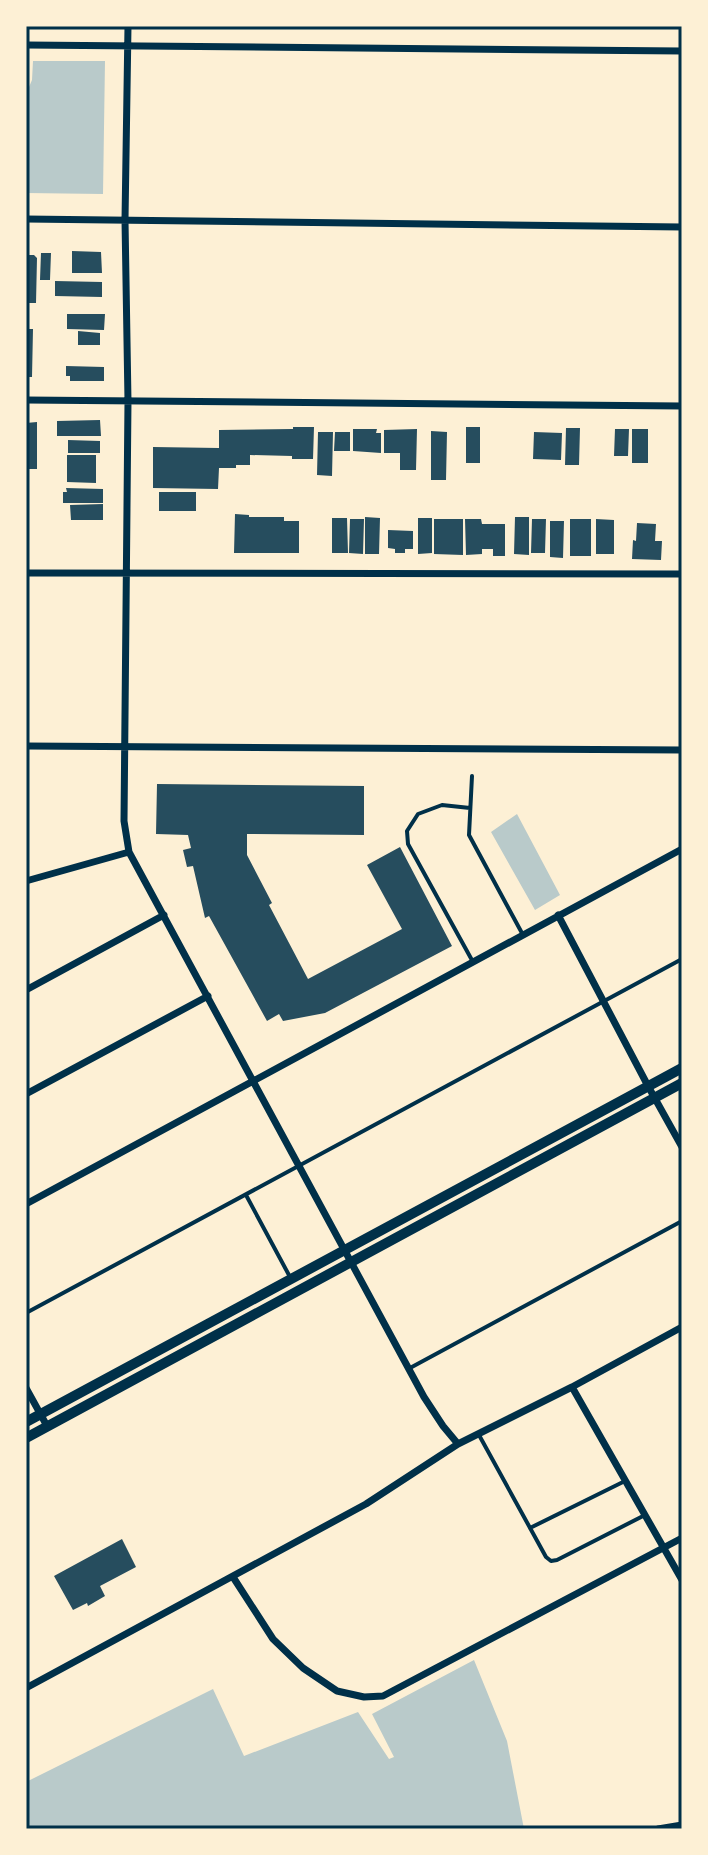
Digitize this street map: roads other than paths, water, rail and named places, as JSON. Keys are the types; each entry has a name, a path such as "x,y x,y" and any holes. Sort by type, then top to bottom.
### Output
{"main road":[{"path":"26,1422 682,1068"},
{"path":"26,1438 682,1083"}],"street":[{"path":"128,26 124,821 129,852 409,1369 443,1426 458,1444"},
{"path":"26,45 682,51"},
{"path":"26,219 682,227"},
{"path":"26,400 682,406"},
{"path":"26,573 682,574"},
{"path":"26,746 682,750"},
{"path":"26,1204 682,849"},
{"path":"26,881 129,852"},
{"path":"26,990 164,915"},
{"path":"558,915 682,1147"},
{"path":"26,1094 208,996"},
{"path":"26,1688 366,1504 458,1444 682,1327"},
{"path":"572,1387 682,1580"},
{"path":"26,1388 47,1426"},
{"path":"233,1577 273,1639 303,1668 337,1691 364,1697 383,1696 682,1538"},
{"path":"658,1829 682,1825"}],"lane":[{"path":"472,776 469,835 523,935"},
{"path":"470,808 442,805 418,814 407,831 408,844 473,963"},
{"path":"26,1313 682,959"},
{"path":"246,1195 291,1279"},
{"path":"409,1369 682,1221"},
{"path":"479,1435 551,1561 645,1515"},
{"path":"530,1528 626,1481"}]}
